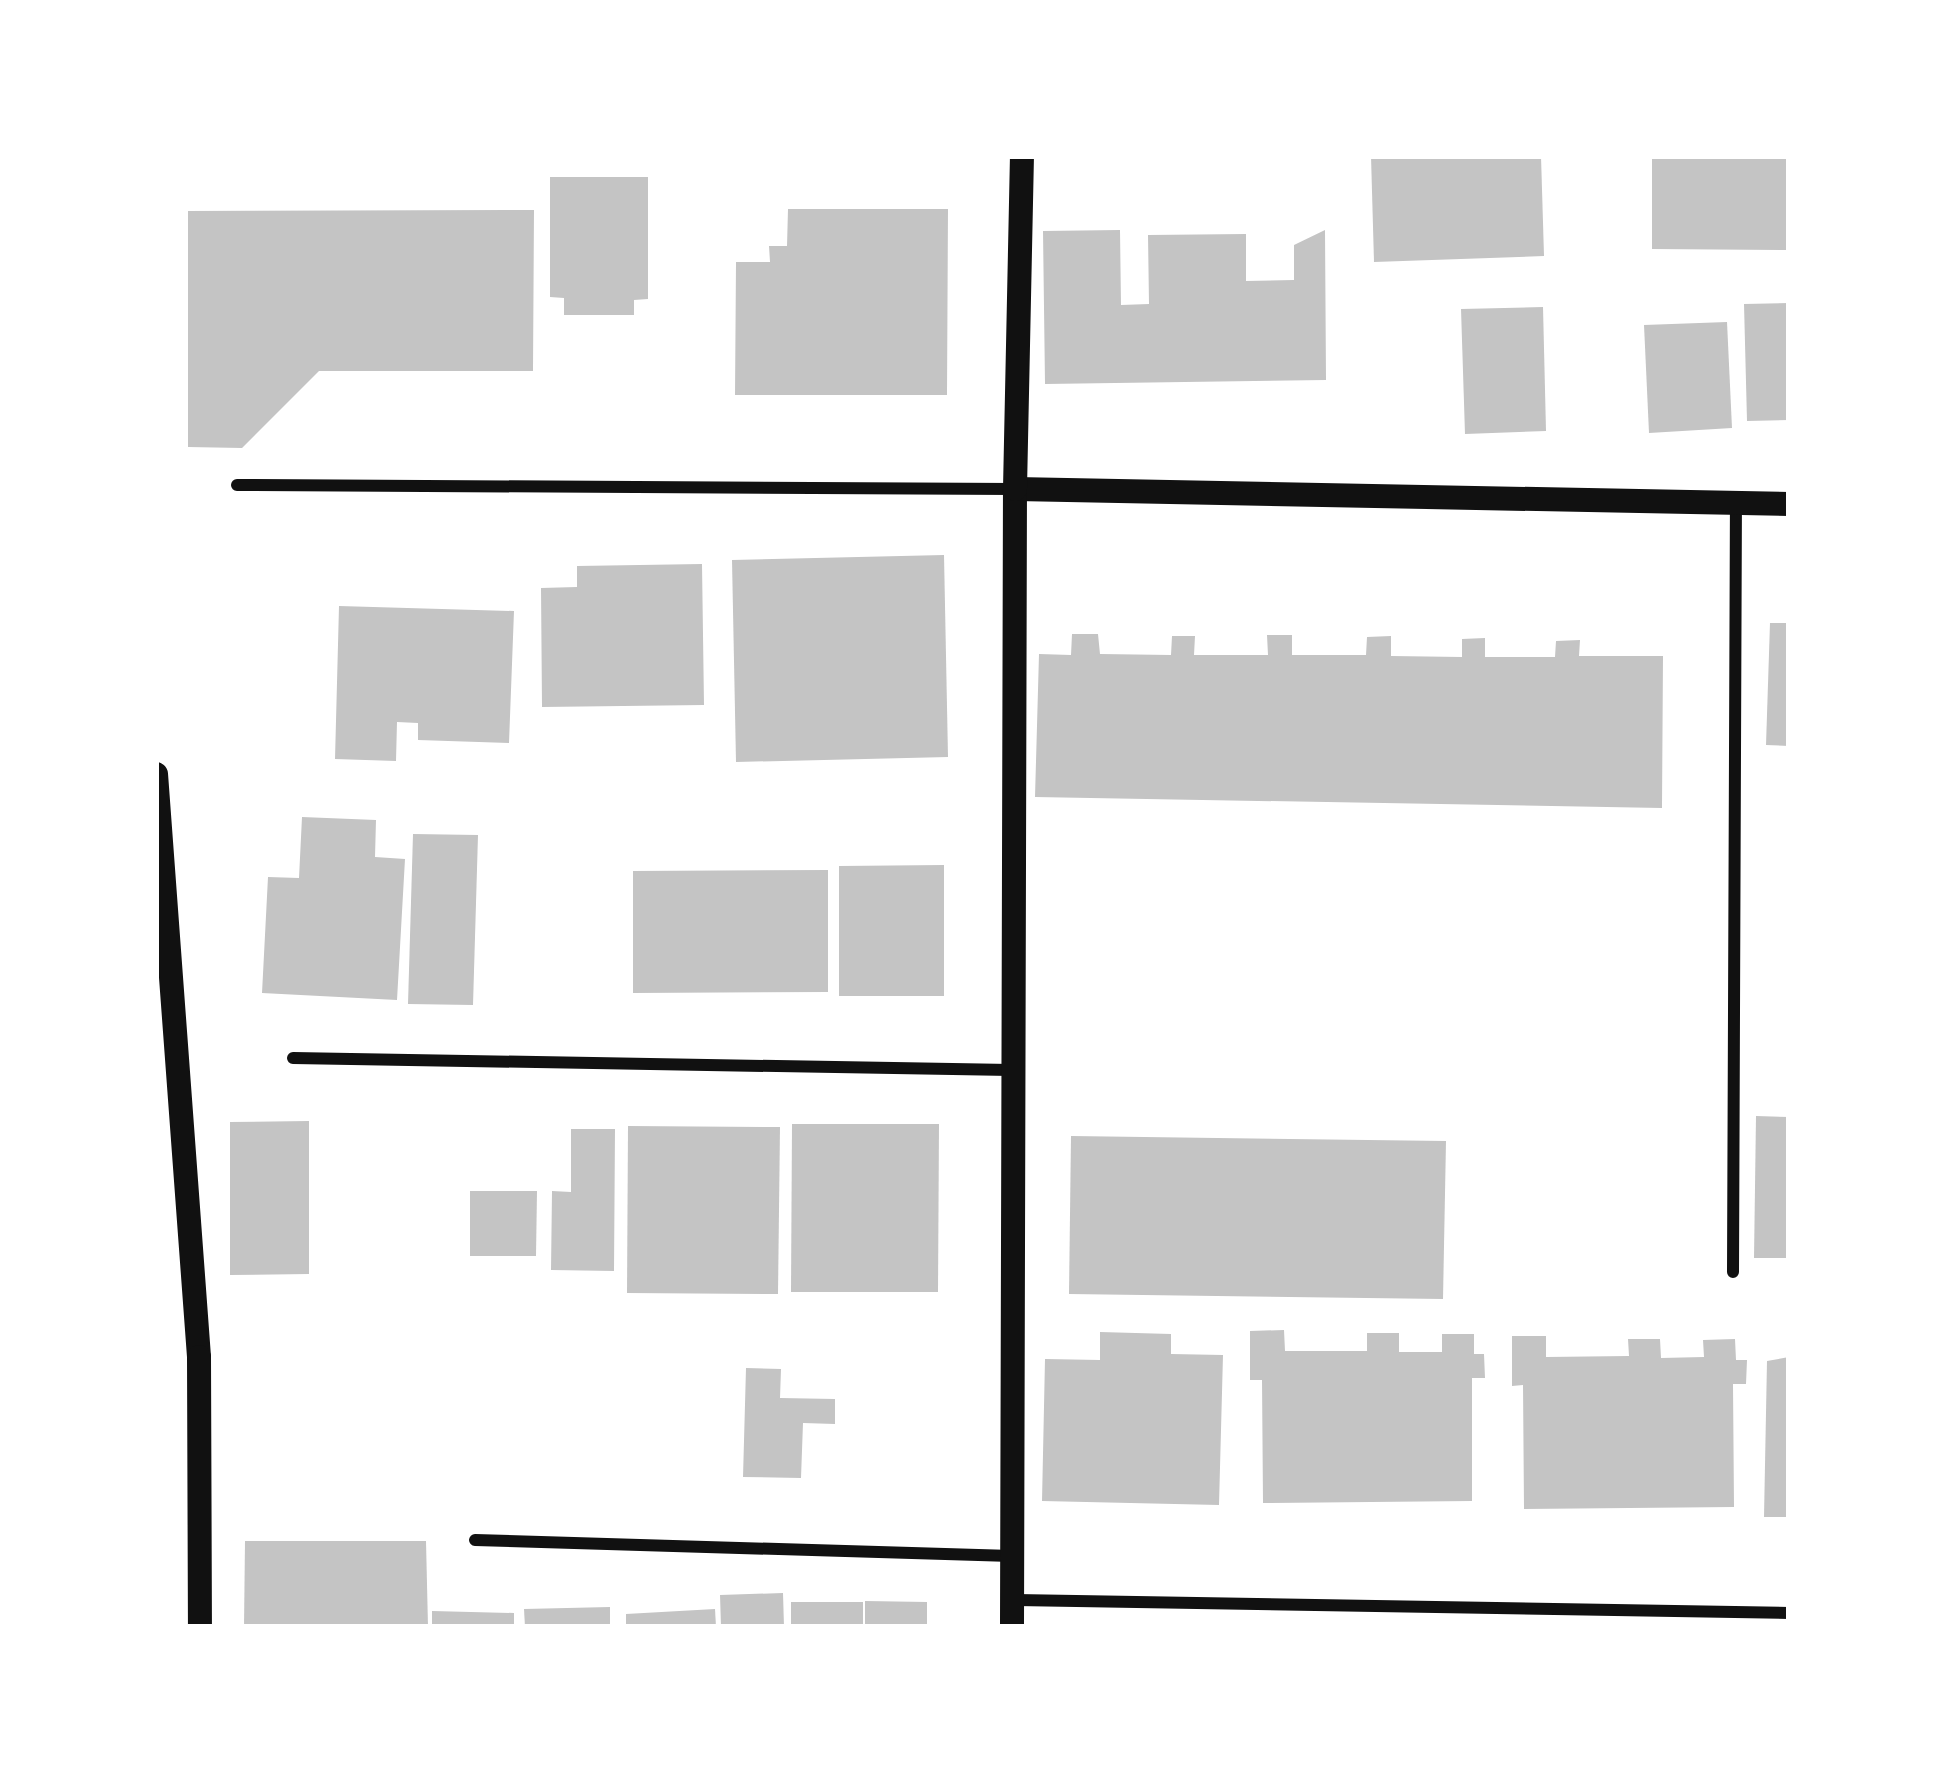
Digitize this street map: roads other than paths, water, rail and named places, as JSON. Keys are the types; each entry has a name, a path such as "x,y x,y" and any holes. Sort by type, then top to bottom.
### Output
{"main road":[{"path":"1012,1627 1015,489 1022,156"},
{"path":"1015,489 1789,504"},
{"path":"156,774 199,1357 200,1627"}],"street":[{"path":"237,485 1015,489"},
{"path":"1732,1272 1736,503"},
{"path":"293,1058 1012,1070"},
{"path":"476,1540 1012,1556"},
{"path":"1011,1600 1789,1613"}]}
